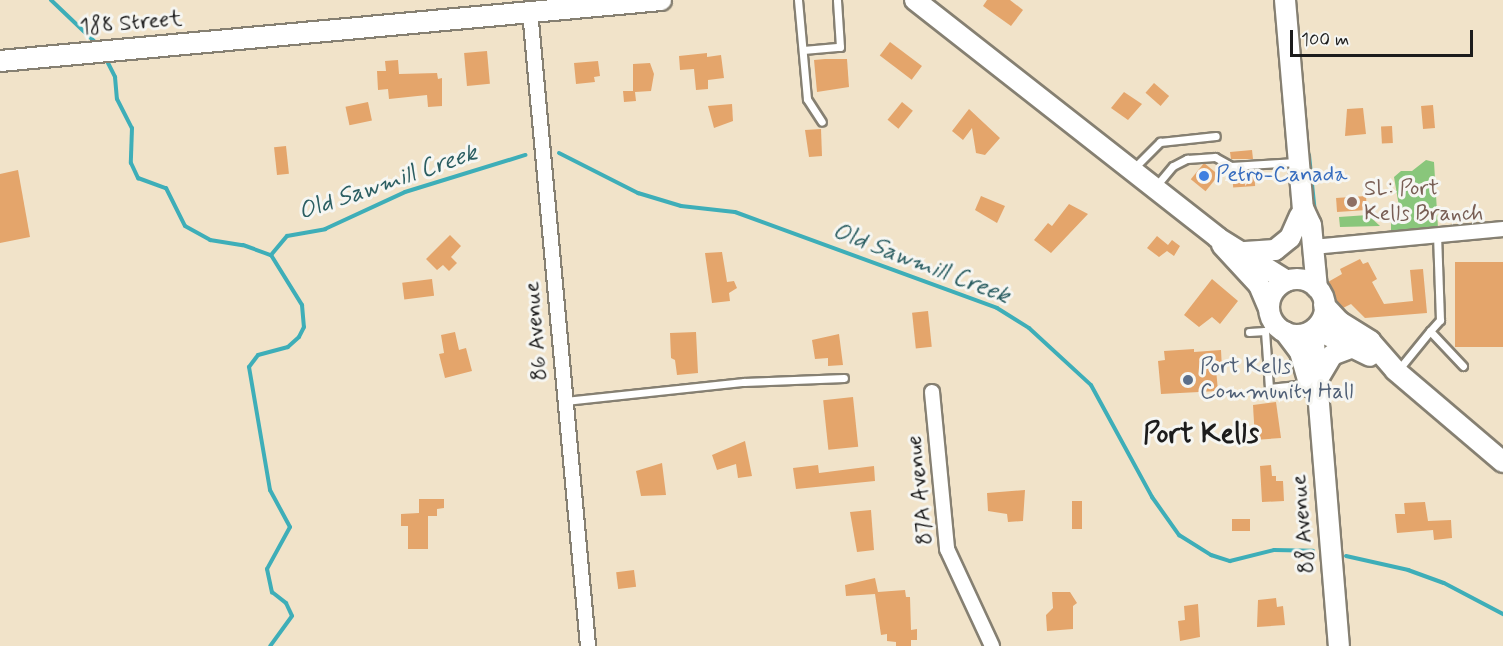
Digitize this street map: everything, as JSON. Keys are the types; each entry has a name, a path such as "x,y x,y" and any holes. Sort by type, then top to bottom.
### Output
{"main road":[{"name":"188 Street","path":"0,61 661,0"},
{"path":"915,0 1218,238 1259,285 1274,322 1285,332 1297,335 1314,330 1355,346 1396,370"},
{"path":"1269,308 1274,291 1289,280 1302,252 1299,161 1285,0"},
{"path":"1301,212 1311,225 1321,296 1314,330"},
{"path":"1245,252 1275,250 1290,238 1301,212"},
{"path":"1218,238 1289,280 1305,280 1321,296 1340,322 1370,341 1396,370 1503,462"},
{"name":"88 Avenue","path":"1314,330 1315,386 1339,646"},
{"name":"88 Avenue","path":"1285,332 1300,352 1315,386"},
{"path":"1315,386 1332,355 1355,346"}],"street":[{"name":"86 Avenue","path":"530,11 588,646"},
{"path":"1313,247 1503,229"},
{"name":"87A Avenue","path":"932,392 947,549 992,646"}],"lane":[{"path":"798,0 807,99 822,122"},
{"path":"802,50 840,47 837,0"},
{"path":"1133,171 1160,142 1216,136"},
{"path":"1155,188 1173,166 1187,159 1215,157 1231,166 1299,161"},
{"path":"1396,370 1440,320 1437,235"},
{"path":"1249,332 1265,331 1269,388 1315,386"},
{"path":"1430,331 1463,366"},
{"path":"565,401 712,385 844,378"}],"green space":[{"path":"1426,160 1434,162 1438,228 1391,232 1391,221 1401,218 1394,177 1401,171 1412,171"},
{"path":"1368,215 1380,226 1340,227 1339,217"}],"building":[{"path":"987,0 1010,0 1023,10 1011,26 983,6"},
{"path":"890,42 922,66 912,80 880,56"},
{"path":"487,51 490,84 467,86 464,53"},
{"path":"707,53 707,57 721,55 724,78 708,80 708,89 696,90 694,69 680,70 679,56"},
{"path":"847,59 849,87 817,92 814,60"},
{"path":"398,60 399,74 437,73 438,79 442,78 442,106 428,107 427,95 389,99 388,89 378,90 377,71 386,71 385,61"},
{"path":"598,61 600,76 594,77 595,82 576,84 574,63"},
{"path":"650,63 654,74 651,91 635,92 636,101 624,102 623,91 633,91 633,64"},
{"path":"1154,83 1169,96 1161,106 1145,93"},
{"path":"1124,92 1142,104 1128,120 1111,108"},
{"path":"368,102 372,121 349,125 346,107"},
{"path":"902,102 913,111 898,129 888,120"},
{"path":"732,104 733,121 714,128 708,106"},
{"path":"1433,105 1435,128 1423,129 1421,106"},
{"path":"1363,108 1366,134 1345,136 1347,109"},
{"path":"969,109 1000,138 985,155 976,153 972,128 963,140 952,131"},
{"path":"1392,126 1393,143 1382,144 1381,127"},
{"path":"821,129 822,156 809,157 805,130"},
{"path":"286,146 289,174 277,175 274,147"},
{"path":"1252,150 1253,159 1231,159 1230,152"},
{"name":"Petro-Canada","path":"1204,163 1219,175 1206,191 1191,179"},
{"path":"18,170 30,237 0,243 0,174"},
{"path":"1254,170 1255,186 1233,187 1232,172"},
{"path":"981,196 1005,206 997,223 975,210"},
{"name":"SL: Port Kells Branch","path":"1366,196 1367,210 1337,212 1336,198"},
{"path":"1069,204 1088,214 1051,253 1034,240 1048,223 1052,226"},
{"path":"450,235 461,246 451,257 457,263 449,271 443,265 437,270 426,259"},
{"path":"1157,236 1168,245 1172,240 1180,246 1174,256 1167,251 1159,257 1147,248"},
{"path":"722,252 727,282 734,281 737,288 729,293 730,301 712,303 705,253"},
{"path":"1360,259 1363,264 1368,262 1377,279 1372,282 1384,304 1413,301 1410,270 1423,269 1427,313 1365,318 1351,304 1343,308 1329,295 1328,282 1342,274 1340,269"},
{"path":"1455,262 1503,262 1503,347 1455,347"},
{"path":"432,279 434,296 404,300 402,283"},
{"path":"1212,279 1238,301 1220,324 1212,317 1199,327 1184,315"},
{"path":"928,311 932,347 916,348 912,313"},
{"path":"455,332 459,350 466,348 472,371 445,378 439,354 444,353 441,335"},
{"path":"696,332 698,373 677,375 675,360 671,358 670,333"},
{"path":"839,334 843,365 828,366 828,358 815,359 812,340"},
{"name":"Port Kells Community Hall","path":"1194,349 1194,352 1221,350 1222,369 1216,369 1218,391 1161,394 1158,361 1165,360 1164,351"},
{"path":"853,397 858,447 828,450 823,400"},
{"path":"1276,402 1281,438 1255,440 1253,405"},
{"path":"745,441 752,476 738,478 736,464 717,470 712,455"},
{"path":"662,463 666,495 641,496 636,471"},
{"path":"818,465 819,473 874,466 875,481 796,489 793,468"},
{"path":"1271,465 1272,476 1276,476 1276,481 1283,481 1284,501 1262,502 1260,466"},
{"path":"1025,490 1023,521 1008,522 1007,514 988,511 987,493"},
{"path":"419,499 444,499 444,508 437,509 437,516 428,516 428,549 408,549 408,526 401,526 401,514 419,513"},
{"path":"1072,501 1082,501 1082,529 1072,529"},
{"path":"1425,502 1428,521 1451,520 1452,538 1434,540 1433,530 1397,533 1395,514 1405,514 1404,503"},
{"path":"871,510 874,550 857,552 850,512"},
{"path":"1232,519 1250,519 1250,531 1232,531"},
{"path":"634,570 636,587 618,589 616,572"},
{"path":"875,578 878,592 905,590 906,597 910,597 911,630 917,629 917,640 911,640 911,646 896,646 896,642 887,641 887,634 881,635 875,594 846,596 845,585"},
{"path":"1052,592 1070,592 1077,603 1073,606 1073,629 1047,631 1046,615 1053,608"},
{"path":"1276,598 1277,607 1283,606 1285,625 1257,627 1258,600"},
{"path":"1198,604 1200,637 1180,641 1178,621 1185,620 1184,606"}],"waterway":[{"path":"51,0 94,41"},
{"path":"107,61 115,77 117,99 132,128 131,163 138,178 166,188 185,226 210,240 243,245 271,255 302,305 304,327 299,337 288,347 258,355 249,367 270,490 290,527 267,569 272,592 286,603 292,616 270,646"},
{"name":"Old Sawmill Creek","path":"559,153 638,193 681,206 735,212 997,308 1029,328 1091,385 1152,497 1179,535 1211,555 1230,561 1274,550 1313,551"},
{"name":"Old Sawmill Creek","path":"271,255 287,236 325,229 405,192 525,155"},
{"path":"1309,155 1315,213"},
{"name":"Old Sawmill Creek","path":"1346,556 1408,570 1444,583 1503,614"}],"place":[{"name":"Petro-Canada","path":"1204,176"},
{"name":"SL: Port Kells Branch","path":"1352,202"},
{"name":"Port Kells Community Hall","path":"1188,380"}],"district":[{"name":"Port Kells","path":"1201,435"}]}
